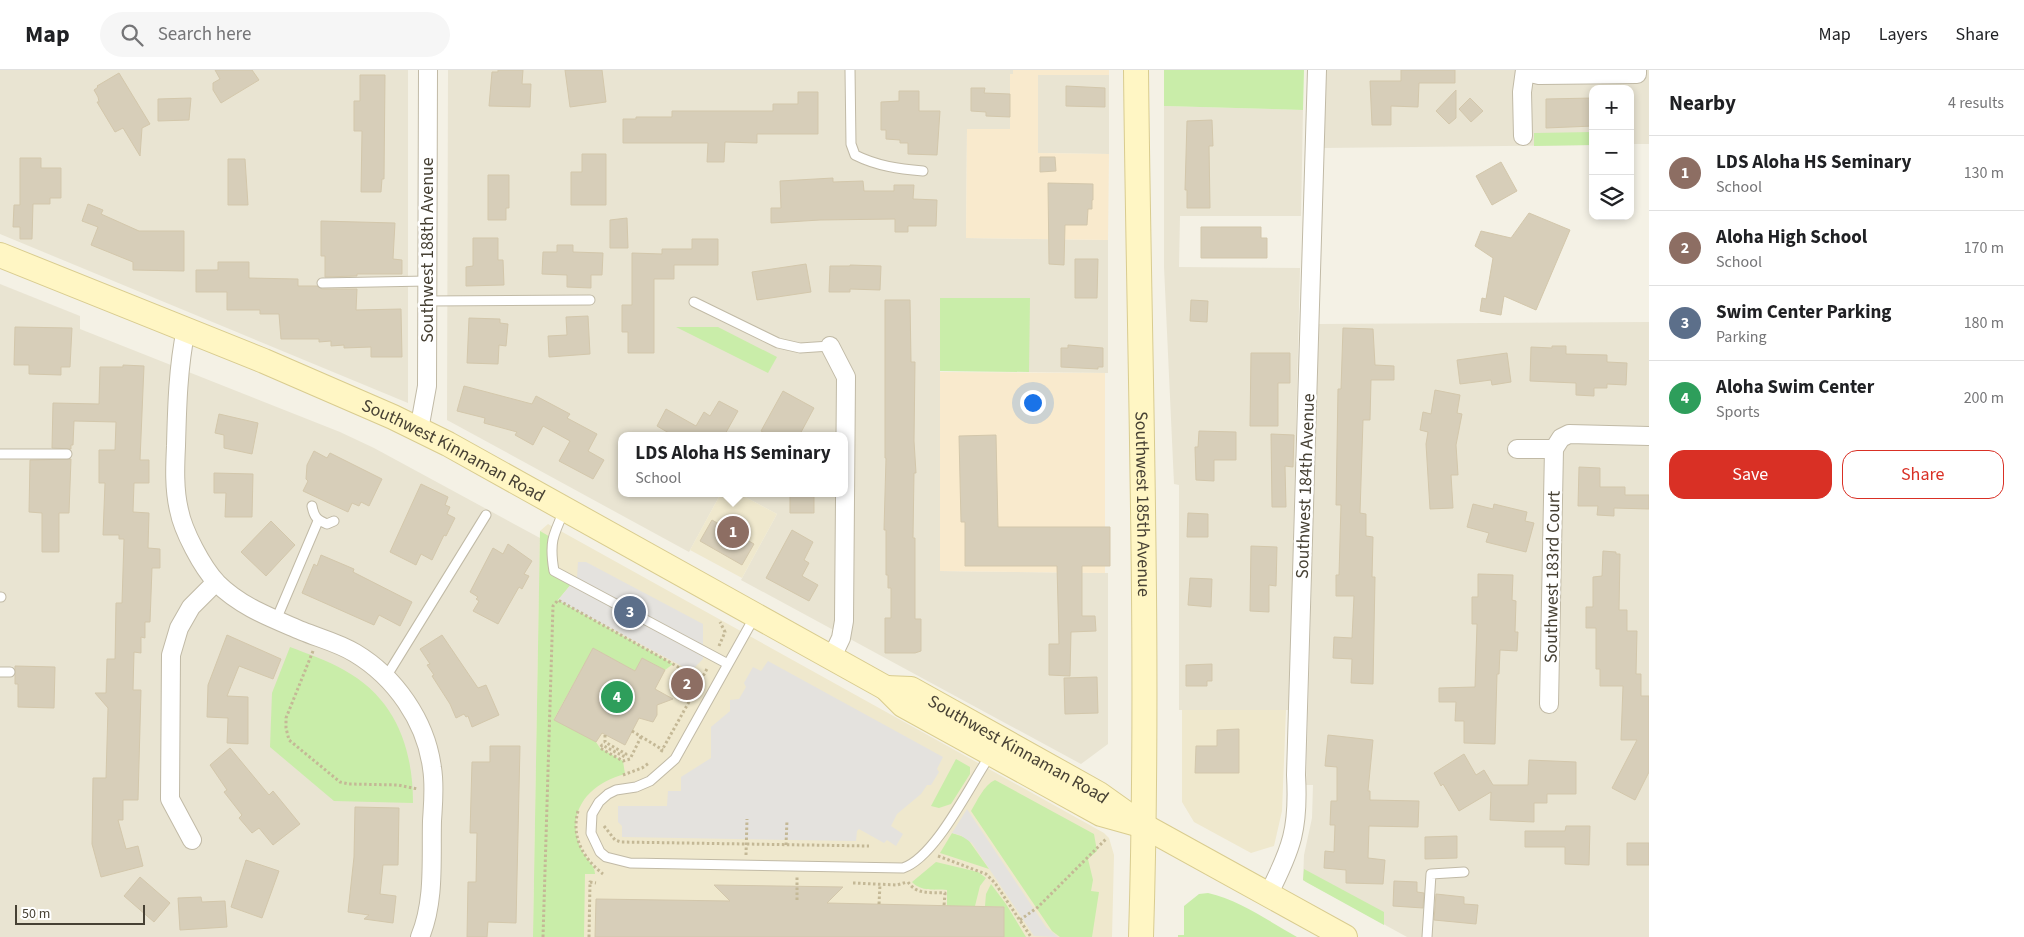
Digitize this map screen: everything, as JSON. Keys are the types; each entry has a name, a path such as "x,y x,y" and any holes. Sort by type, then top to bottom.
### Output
{"main road":[{"name":"Southwest 185th Avenue","path":"1136,70 1143,527 1144,826 1141,937"},
{"name":"Southwest Kinnaman Road","path":"0,255 315,382 419,430 832,657 886,688 903,705 991,754 1101,814 1144,826"},
{"name":"Southwest Kinnaman Road","path":"886,688 911,690 1099,794 1144,826 1342,936"}],"street":[{"name":"Southwest 188th Avenue","path":"419,430 427,386 428,70"},
{"name":"Southwest 184th Avenue","path":"1268,896 1288,856 1297,820 1296,768 1317,70"},
{"path":"1523,136 1522,92 1525,71 1539,74 1637,74 1637,70"},
{"path":"186,329 179,372 175,472 179,510 192,545 216,582 240,601 260,614 354,652 386,677 416,716 429,752 433,770 430,896 427,919 420,937"},
{"path":"830,346 846,377 846,432"},
{"path":"1517,449 1554,449 1561,438 1569,434 1649,436"},
{"name":"Southwest 183rd Court","path":"1549,704 1554,449"},
{"path":"832,657 841,638 844,621 845,497"},
{"path":"192,840 170,798 171,655 179,628 191,607 216,582"}],"lane":[{"path":"850,70 851,144 855,154 866,160 893,169 923,171"},
{"path":"322,283 427,281"},
{"path":"427,301 590,300"},
{"path":"694,302 778,343 800,348 830,346"},
{"path":"0,454 67,454"},
{"path":"312,506 313,515 318,520 327,524 334,521"},
{"path":"565,509 552,538 551,553 554,571 728,664"},
{"path":"386,677 486,515"},
{"path":"276,620 318,520"},
{"path":"755,616 675,759 650,781 636,787 616,790 599,802 592,814 591,833 600,852 606,858 630,863 903,868 912,865 922,857 936,840 991,754"},
{"path":"0,672 10,672"},
{"path":"1427,937 1429,878 1431,874 1464,872"}],"path":[{"path":"543,937 553,606 558,600 680,668 690,700 724,638 725,632 720,622"},
{"path":"320,638 286,718 289,740 340,782 349,784 398,785 433,792"},
{"path":"632,731 663,750"},
{"path":"605,735 605,742 626,754 625,757 602,745 600,748 623,761 630,758 641,737"},
{"path":"746,844 747,819"},
{"path":"787,820 790,854"},
{"path":"591,825 606,826 615,840 621,842 868,846"},
{"path":"1020,920 1038,907 1106,839"},
{"path":"935,855 975,868 986,874 996,883 1030,937"},
{"path":"589,937 590,882 596,882"},
{"path":"797,900 798,882"},
{"path":"853,883 897,885 908,882 918,892 945,893 944,906"},
{"path":"880,884 880,904"}],"shaded area":[{"path":"0,70 408,70 408,403 0,234"},
{"path":"448,70 1013,70 1013,74 1010,74 1010,129 967,129 966,238 1108,240 1108,373 1029,372 1029,298 940,298 940,571 1108,573 1108,744 1081,764 741,580 777,514 745,497 848,497 848,432 618,432 618,497 719,497 689,552 447,420"},
{"path":"1013,70 1109,70 1109,75 1038,75 1038,153 1109,154 1108,240 966,238 967,129 1010,129 1010,74 1013,74"},
{"path":"1325,70 1649,70 1649,144 1634,144 1634,85 1589,85 1589,145 1322,148"},
{"path":"1038,74 1109,75 1109,154 1038,153"},
{"path":"1164,106 1303,110 1301,216 1180,216 1179,267 1300,268 1289,710 1179,710 1179,485 1174,484 1164,267"},
{"path":"0,284 80,316 80,329 340,432 374,448 540,538 533,937 0,937"},
{"path":"1649,322 1649,937 1407,937 1303,880 1304,855 1312,818 1313,785 1306,785 1319,324"},
{"path":"940,372 1105,373 1105,573 940,571"},
{"path":"719,497 745,497 777,514 742,578 690,550"},
{"path":"548,524 1104,833 1109,838 1114,855 1112,937 533,937 540,531"},
{"path":"578,562 586,562 703,624 703,659 691,671 558,600 577,577"},
{"path":"768,661 943,757 937,769 939,772 931,785 927,785 921,794 897,814 891,826 903,834 896,846 887,840 884,843 859,829 856,841 622,837 622,826 618,822 618,806 667,806 668,791 681,791 681,777 711,758 711,727 730,711 730,700 739,699 746,687 744,683 753,667 761,671"},
{"path":"1182,710 1286,710 1282,811 1274,846 1251,853 1194,822 1182,802"},
{"path":"967,809 1046,927 1058,937 1034,936 972,843 960,835 952,833"}],"green space":[{"path":"1164,70 1304,70 1303,110 1164,106"},
{"path":"1589,132 1589,145 1534,146 1534,133"},
{"path":"940,298 1030,298 1029,372 940,371"},
{"path":"676,327 718,327 777,357 768,373"},
{"path":"540,531 552,538 554,571 573,582 558,600 673,664 665,670 642,658 635,671 593,648 554,719 596,742 600,748 623,761 625,774 600,784 583,802 578,812 576,824 577,837 582,851 595,871 595,874 585,874 584,937 533,937"},
{"path":"290,647 324,660 362,681 388,710 398,726 405,744 412,782 413,803 334,801 270,747 272,693"},
{"path":"956,759 970,767 970,774 951,804 939,808 931,806"},
{"path":"995,780 1094,834 1097,851 1088,859 1093,880 1091,891 1099,892 1092,937 1060,937 1052,931 971,811 984,789"},
{"path":"952,833 967,838 989,869 940,853"},
{"path":"936,862 978,872 986,878 980,886 975,906 947,906 947,890 924,889 912,882"},
{"path":"1304,869 1384,912 1384,925 1303,880"},
{"path":"991,884 1026,937 1004,937 1004,907 985,906 986,894"},
{"path":"1208,893 1243,906 1297,937 1178,937 1178,935 1184,935 1184,906 1199,894"}],"building":[{"path":"215,70 252,70 259,80 221,103 213,90 213,83 220,79"},
{"path":"498,70 523,70 522,84 531,84 530,107 489,106 492,72 498,72"},
{"path":"565,70 602,70 606,102 570,107"},
{"path":"1401,70 1455,70 1455,83 1419,83 1418,107 1391,106 1391,125 1372,125 1370,81 1401,81"},
{"path":"119,73 150,124 142,128 140,156 123,128 115,132 97,102 99,102 98,97 94,90 97,86"},
{"path":"360,75 385,75 384,179 382,179 381,192 361,192 362,131 354,131 354,101 360,101"},
{"path":"1066,86 1105,88 1105,107 1066,106"},
{"path":"971,88 985,88 984,93 1010,94 1010,117 986,116 986,112 971,111"},
{"path":"1456,90 1456,118 1449,124 1436,111"},
{"path":"899,91 919,91 919,111 940,111 937,155 908,154 908,143 900,143 900,140 886,139 886,130 881,130 881,102 899,101"},
{"path":"798,92 818,92 818,134 757,134 757,143 725,142 724,162 707,162 708,143 623,143 623,119 672,117 672,111 773,111 773,104 798,104"},
{"path":"191,98 189,120 158,121 158,99"},
{"path":"1470,98 1483,111 1471,122 1459,109"},
{"path":"1589,98 1589,126 1546,128 1546,99"},
{"path":"1212,120 1213,146 1209,146 1210,208 1187,208 1187,190 1185,190 1187,121"},
{"path":"582,154 606,154 606,205 571,205 571,172 582,172"},
{"path":"1040,157 1055,157 1056,171 1040,172"},
{"path":"20,158 41,158 41,168 61,168 61,198 50,198 50,204 33,204 32,239 20,239 20,227 13,227 14,205 20,205"},
{"path":"228,159 245,159 248,205 228,205"},
{"path":"1501,162 1517,191 1492,205 1476,176"},
{"path":"488,175 509,175 509,208 506,208 506,220 488,220"},
{"path":"833,178 833,182 863,181 864,191 894,191 894,185 914,185 913,199 937,200 936,226 908,226 908,232 895,232 895,219 771,223 771,208 781,208 780,181"},
{"path":"1048,183 1093,184 1092,209 1088,209 1087,225 1065,225 1064,265 1049,264"},
{"path":"88,204 103,210 101,214 139,231 184,231 184,271 133,270 133,262 91,245 98,227 82,221"},
{"path":"1529,213 1570,230 1536,310 1504,296 1501,315 1480,311 1482,298 1486,299 1493,258 1475,246 1481,231 1511,238"},
{"path":"627,218 628,248 610,248 610,220"},
{"path":"321,221 395,223 393,259 402,260 402,274 357,274 357,276 325,277 325,256 321,256"},
{"path":"1201,227 1261,227 1261,238 1267,238 1267,258 1201,258"},
{"path":"473,238 498,238 498,260 503,260 504,285 466,286 466,267 473,266"},
{"path":"692,239 718,239 718,265 674,265 674,279 654,279 654,353 628,353 628,332 622,332 622,305 632,305 632,253 662,254 662,249 692,249"},
{"path":"557,245 573,245 573,252 603,253 602,275 591,275 591,288 567,287 567,275 542,274 543,252 557,252"},
{"path":"1075,259 1098,259 1097,298 1075,298"},
{"path":"218,262 249,262 249,278 298,279 298,286 317,286 322,289 357,289 356,310 401,309 402,357 371,357 371,347 344,348 344,345 331,346 331,341 319,342 319,339 281,339 279,314 260,314 260,310 227,310 227,292 196,292 196,270 218,270"},
{"path":"806,264 811,292 757,300 752,272"},
{"path":"830,266 881,266 880,290 850,289 850,292 829,292"},
{"path":"885,300 910,300 911,362 915,362 914,441 916,473 914,473 913,538 915,538 915,619 921,619 921,651 915,653 885,653 885,618 891,618 891,588 888,588 888,575 886,575 886,530 884,530 886,458"},
{"path":"1191,300 1208,301 1207,322 1190,321"},
{"path":"588,316 590,354 549,357 548,336 567,335 566,317"},
{"path":"469,318 500,319 500,323 508,324 506,346 499,345 498,364 467,363"},
{"path":"15,327 72,328 70,367 61,367 61,375 29,374 29,365 14,365"},
{"path":"1343,328 1373,329 1375,365 1394,366 1394,380 1371,380 1370,420 1363,420 1360,513 1366,514 1366,536 1373,537 1372,577 1375,577 1373,684 1351,683 1352,659 1333,658 1334,637 1352,638 1354,596 1336,596 1336,575 1339,575 1341,505 1336,505 1338,389 1341,389"},
{"path":"1068,345 1103,348 1103,367 1098,367 1098,369 1061,367 1061,348 1068,348"},
{"path":"1552,346 1566,346 1566,354 1607,355 1607,362 1627,363 1626,385 1607,384 1607,388 1594,388 1594,396 1576,395 1576,383 1530,381 1531,347 1552,348"},
{"path":"1251,353 1290,353 1290,383 1278,383 1278,426 1250,426"},
{"path":"1507,353 1511,382 1492,385 1491,380 1460,384 1457,360"},
{"path":"123,365 144,366 140,460 149,460 149,483 134,483 133,512 149,513 148,548 160,549 160,568 152,568 150,622 145,622 145,638 141,637 141,653 134,652 133,690 141,690 138,800 123,800 123,820 118,820 126,849 138,846 143,866 101,877 92,844 93,778 106,778 108,708 95,693 106,693 107,659 115,659 116,603 122,603 124,539 119,539 119,535 103,535 105,483 99,483 99,450 115,450 116,422 74,421 73,445 71,445 71,449 52,448 53,403 99,404 100,367 123,367"},
{"path":"464,386 532,404 536,396 570,414 567,418 597,434 588,451 604,460 593,479 559,461 570,441 543,426 533,445 515,435 517,432 484,423 485,418 457,411"},
{"path":"1435,390 1460,395 1457,413 1462,414 1456,445 1458,475 1451,475 1453,508 1430,509 1426,444 1428,432 1420,430 1423,412 1431,414"},
{"path":"783,391 814,408 801,432 761,431"},
{"path":"719,401 738,411 726,432 667,432 657,426 666,409 696,426 704,412 710,416"},
{"path":"219,414 258,423 252,454 224,448 224,435 215,433"},
{"path":"1199,431 1236,432 1236,460 1214,460 1214,481 1196,480 1195,447 1198,447"},
{"path":"1271,434 1294,435 1293,467 1285,466 1286,507 1272,507"},
{"path":"996,435 998,527 1110,527 1110,566 1082,566 1082,616 1095,616 1096,631 1071,632 1070,676 1049,675 1049,644 1059,644 1057,566 965,566 965,522 961,522 959,436"},
{"path":"314,451 327,458 330,453 382,479 369,506 361,502 359,506 352,503 348,512 303,491 308,481 306,479 307,465"},
{"path":"71,459 69,513 59,513 59,552 42,552 42,513 29,512 30,460"},
{"path":"1579,467 1600,468 1600,487 1625,487 1625,495 1649,495 1649,509 1614,508 1614,516 1597,515 1598,506 1578,506"},
{"path":"214,473 253,474 252,517 225,517 226,493 214,493"},
{"path":"421,484 448,497 445,505 450,507 447,514 455,518 432,560 421,554 416,565 390,552"},
{"path":"790,497 814,497 814,513 790,513"},
{"path":"1473,504 1493,509 1494,504 1527,512 1525,521 1534,523 1526,552 1486,542 1489,533 1467,527"},
{"path":"1188,513 1208,514 1208,537 1187,537"},
{"path":"712,520 754,544 742,565 700,541"},
{"path":"271,521 295,545 266,576 241,552"},
{"path":"792,530 813,542 804,560 809,563 802,576 818,585 809,601 766,578"},
{"path":"508,544 532,561 524,574 529,576 522,589 519,587 498,624 473,611 479,601 476,599 478,597 470,592 493,548 503,554"},
{"path":"1251,546 1277,547 1276,586 1269,585 1269,612 1250,611"},
{"path":"1603,551 1620,554 1619,610 1627,610 1627,631 1637,631 1636,674 1641,674 1641,696 1649,696 1649,772 1635,800 1612,788 1637,740 1621,740 1623,686 1600,686 1600,669 1596,669 1596,628 1586,628 1586,607 1593,607 1593,577 1602,576"},
{"path":"321,555 354,569 353,572 412,602 400,626 379,615 374,625 302,593 314,564 317,566"},
{"path":"1478,574 1513,575 1512,600 1516,601 1515,632 1518,632 1517,651 1500,650 1499,674 1497,674 1495,744 1464,743 1464,721 1455,721 1456,702 1439,702 1439,688 1475,687 1477,624 1472,624 1472,597 1478,597"},
{"path":"1190,578 1212,579 1211,607 1188,605"},
{"path":"227,635 281,659 273,679 239,666 227,696 248,697 248,744 227,743 228,718 207,717 208,685"},
{"path":"442,635 478,688 486,685 499,715 472,727 468,716 466,717 464,714 456,718 450,704 432,676 434,675 427,665 430,664 420,649"},
{"path":"593,648 635,671 642,658 665,670 655,689 673,699 657,705 657,715 653,722 639,718 625,745 602,733 596,742 554,720"},
{"path":"1212,664 1212,681 1207,681 1207,686 1186,686 1186,665"},
{"path":"15,666 55,667 54,708 18,707 18,684 15,684"},
{"path":"1097,677 1098,713 1065,714 1064,678"},
{"path":"1239,729 1239,773 1195,773 1196,746 1217,746 1217,730"},
{"path":"1328,735 1373,740 1368,791 1370,791 1370,800 1419,801 1418,827 1369,826 1368,858 1385,860 1383,884 1346,883 1346,870 1324,868 1325,851 1334,852 1335,825 1330,825 1331,801 1337,801 1337,767 1325,766"},
{"path":"490,746 520,746 516,923 488,922 487,937 467,937 468,882 476,882 477,833 470,833 472,762 490,762"},
{"path":"230,748 269,795 273,791 300,824 273,845 259,828 252,833 239,818 242,815 224,792 227,790 210,765"},
{"path":"1464,754 1476,775 1484,770 1493,785 1528,785 1529,760 1576,762 1576,794 1547,794 1547,803 1534,803 1534,822 1490,820 1491,792 1459,811 1434,773"},
{"path":"355,807 399,808 398,865 383,865 380,894 396,896 393,923 364,919 369,915 348,912 354,857"},
{"path":"1566,826 1590,826 1589,865 1565,864 1565,847 1525,847 1525,831 1565,831"},
{"path":"1457,836 1457,858 1425,859 1425,837"},
{"path":"1627,843 1649,843 1649,865 1627,865"},
{"path":"246,860 279,871 262,918 231,907"},
{"path":"140,877 170,903 154,922 124,896"},
{"path":"1394,881 1417,882 1417,892 1424,893 1423,908 1393,906"},
{"path":"714,885 843,887 827,903 1004,907 1004,937 595,937 596,899 730,901"},
{"path":"1436,894 1464,897 1464,904 1478,905 1476,924 1434,920"},
{"path":"201,897 202,902 225,901 227,927 180,930 178,898"}],"place":[{"name":"LDS Aloha HS Seminary","path":"733,532"},
{"name":"Swim Center Parking","path":"630,612"},
{"name":"Aloha High School","path":"687,684"},
{"name":"Aloha Swim Center","path":"617,697"}]}
